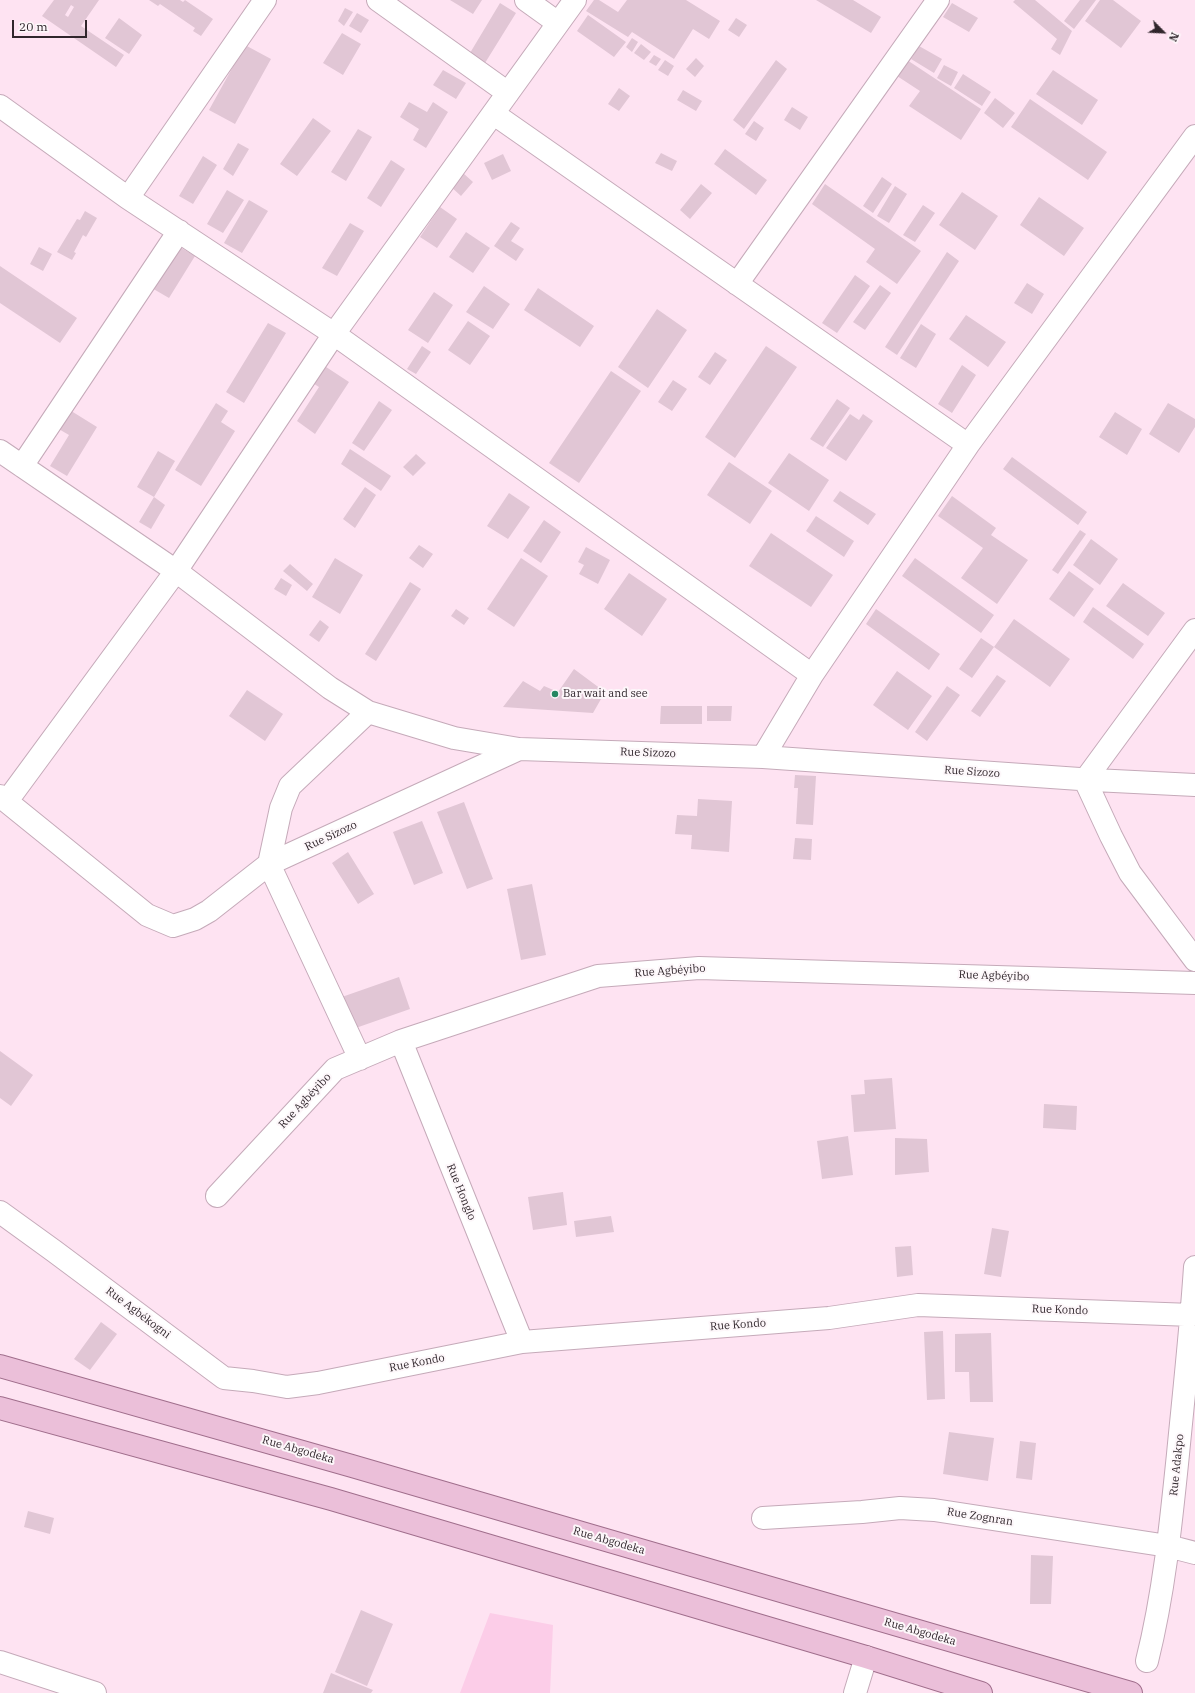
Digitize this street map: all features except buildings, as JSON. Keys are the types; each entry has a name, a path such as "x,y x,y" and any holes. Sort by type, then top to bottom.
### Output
{"main road":[{"name":"Rue Abgodeka","path":"0,1366 345,1464 1130,1693"},
{"path":"0,1408 331,1499 866,1657 982,1693"}],"street":[{"path":"128,198 265,0"},
{"path":"378,0 508,93"},
{"path":"526,0 558,23"},
{"path":"4,798 176,571 334,334 575,0"},
{"path":"737,284 938,0"},
{"path":"0,106 128,198 334,334 812,674"},
{"path":"494,114 968,445"},
{"path":"763,757 812,674 968,445 1192,146"},
{"path":"22,466 179,231"},
{"path":"0,451 176,571 330,688 368,712 454,738 519,749"},
{"path":"1195,630 1085,780 1130,873 1195,960"},
{"path":"360,1058 269,864 281,808 290,786 368,712"},
{"name":"Rue Sizozo","path":"4,798 147,916 174,926 195,919 209,911 269,864 519,749 763,757 1085,780 1195,785"},
{"name":"Rue Agbéyibo","path":"217,1196 335,1069 401,1041 598,976 699,968 1195,982"},
{"name":"Rue Honglo","path":"401,1041 522,1342"},
{"name":"Rue Agbékogni","path":"0,1212 224,1378 287,1387"},
{"name":"Rue Adakpo","path":"1147,1661 1168,1546 1192,1315 1195,1267"},
{"name":"Rue Kondo","path":"287,1387 318,1383 522,1342 829,1318 918,1305 1192,1315"},
{"name":"Rue Zognran","path":"764,1518 862,1512 900,1508 920,1509 1168,1546 1195,1553"},
{"path":"854,1693 866,1657"},
{"path":"0,1662 95,1693"}],"shaded area":[{"path":"490,1613 553,1625 550,1693 460,1693"}],"place":[{"name":"Bar wait and see","path":"555,694"}]}
